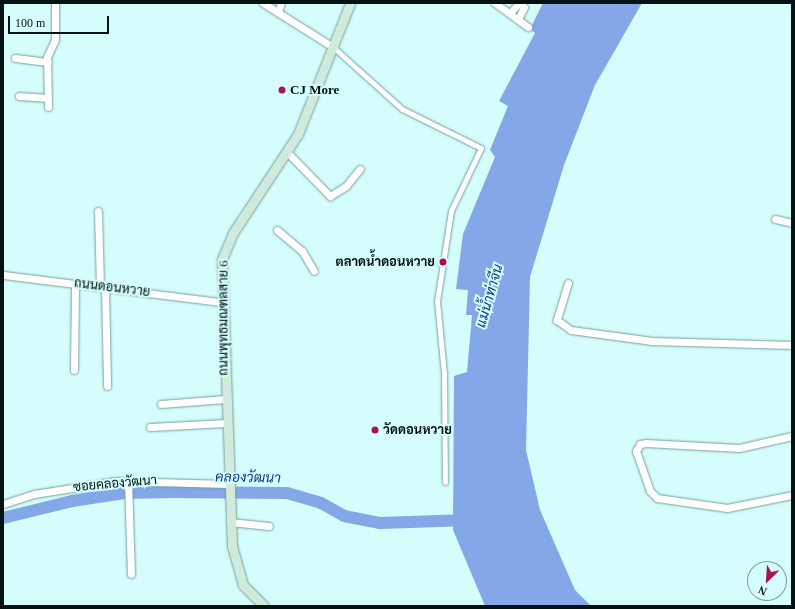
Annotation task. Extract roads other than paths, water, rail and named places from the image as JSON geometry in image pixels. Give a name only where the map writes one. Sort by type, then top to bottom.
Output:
[{"type":"main road","name":"ถนนพุทธมณฑลสาย 6","points":[[264,606],[243,585],[235,567],[230,522],[221,302],[226,245],[287,152],[307,116],[350,3]]},
{"type":"street","points":[[48,107],[48,62],[55,40],[55,3]]},
{"type":"street","points":[[264,3],[333,47],[402,109],[481,148],[451,211],[437,301],[444,374],[445,482]]},
{"type":"street","points":[[278,12],[281,3]]},
{"type":"street","points":[[495,3],[528,27]]},
{"type":"street","points":[[510,14],[520,3],[524,8],[518,19]]},
{"type":"street","points":[[15,58],[48,62]]},
{"type":"street","points":[[19,96],[48,98]]},
{"type":"street","points":[[287,152],[330,196],[346,186],[360,169]]},
{"type":"street","points":[[98,211],[107,386]]},
{"type":"street","points":[[775,219],[792,223]]},
{"type":"street","points":[[277,230],[302,251],[314,271]]},
{"type":"street","name":"ถนนดอนหวาย","points":[[3,274],[221,302]]},
{"type":"street","points":[[568,283],[557,320],[571,330],[652,342],[792,345]]},
{"type":"street","points":[[74,370],[75,284]]},
{"type":"street","points":[[161,404],[225,399]]},
{"type":"street","points":[[150,427],[226,423]]},
{"type":"street","points":[[792,436],[739,448],[646,443],[640,444],[636,451],[650,491],[657,498],[727,508],[792,495]]},
{"type":"street","points":[[128,480],[130,498],[131,574]]},
{"type":"street","name":"ซอยคลองวัฒนา","points":[[3,504],[84,484],[128,480],[229,490]]},
{"type":"street","points":[[230,522],[269,526]]},
{"type":"water","name":"แม่น้ำท่าจีน","points":[[543,3],[642,3],[595,85],[564,165],[530,277],[526,450],[540,510],[575,590],[591,606],[485,606],[453,530],[454,376],[467,372],[472,315],[466,315],[468,290],[456,289],[463,234],[495,157],[490,150],[508,106],[499,101],[535,33],[530,29]]},
{"type":"waterway","name":"คลองวัฒนา","points":[[3,518],[72,501],[124,493],[175,492],[287,493],[321,503],[344,516],[380,523],[469,520]]},
{"type":"place","name":"CJ More","points":[[282,90]]},
{"type":"place","name":"ตลาดน้ำดอนหวาย","points":[[443,262]]},
{"type":"place","name":"วัดดอนหวาย","points":[[375,430]]}]
